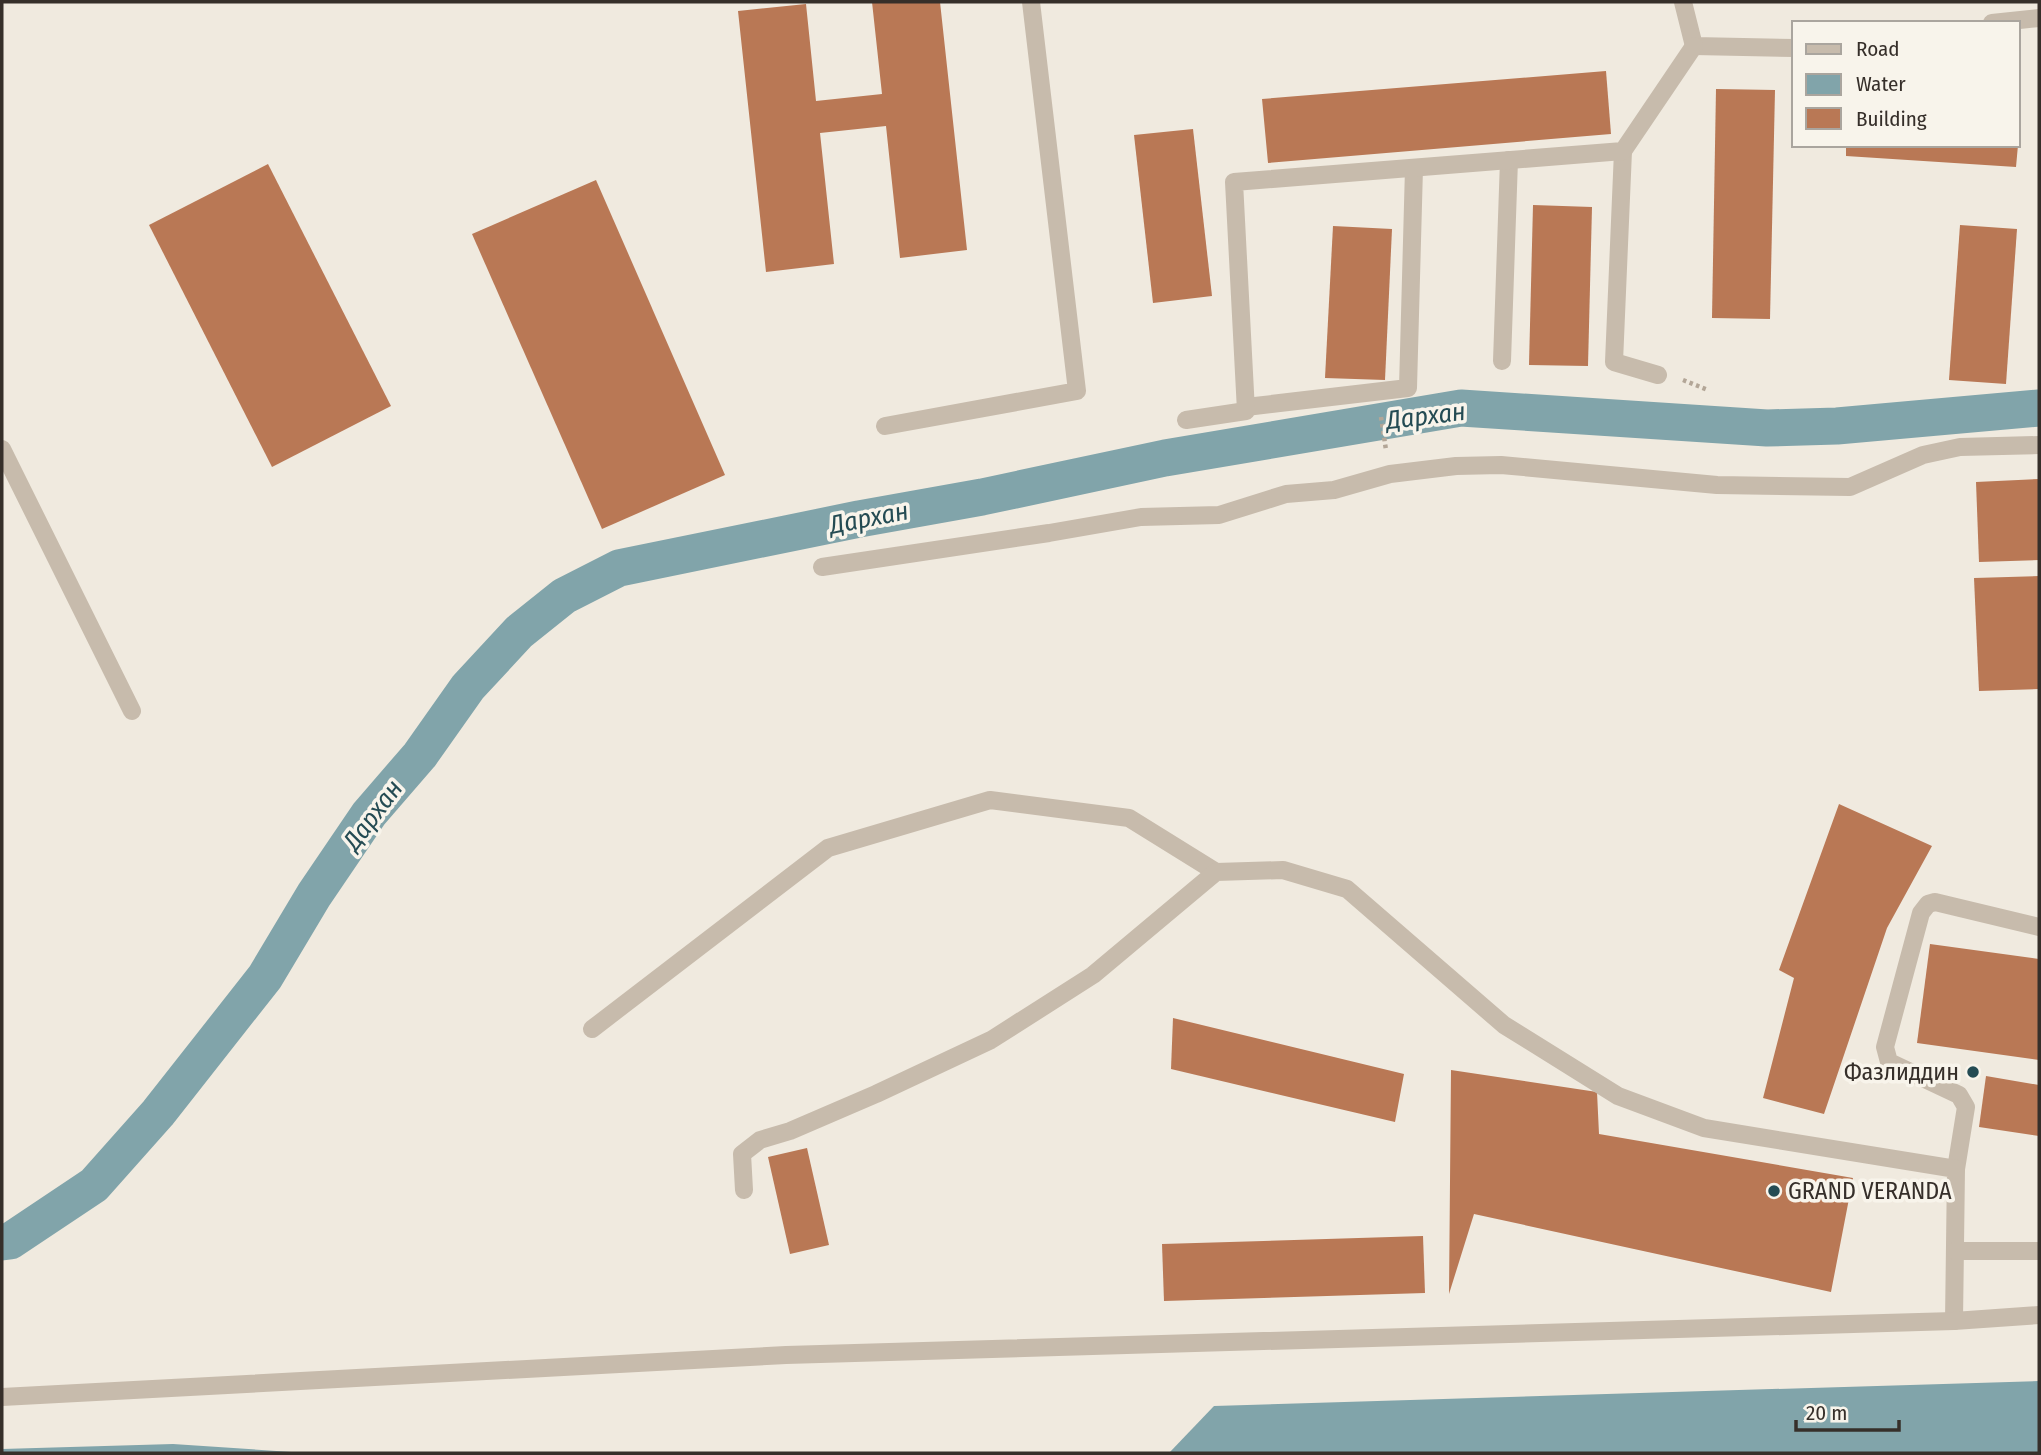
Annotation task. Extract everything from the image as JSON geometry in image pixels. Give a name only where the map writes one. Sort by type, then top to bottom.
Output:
[{"type":"street","points":[[884,426],[1077,391],[1031,2]]},
{"type":"street","points":[[1658,374],[1614,362],[1623,151],[1694,46],[1683,2]]},
{"type":"street","points":[[2011,21],[2039,18]]},
{"type":"street","points":[[1694,46],[1792,48]]},
{"type":"street","points":[[1186,420],[1246,411],[1234,182],[1623,151]]},
{"type":"street","points":[[1502,361],[1509,160]]},
{"type":"street","points":[[1246,407],[1408,388],[1414,168]]},
{"type":"street","points":[[822,567],[1141,517],[1219,515],[1286,494],[1334,490],[1390,474],[1456,466],[1501,465],[1717,485],[1850,487],[1923,455],[1960,447],[2039,445]]},
{"type":"street","points":[[2,449],[132,711]]},
{"type":"street","points":[[592,1029],[828,848],[990,800],[1129,818],[1216,873],[1283,870],[1347,889],[1504,1025],[1618,1096],[1704,1128],[1956,1169]]},
{"type":"street","points":[[744,1190],[742,1154],[760,1140],[790,1131],[876,1094],[991,1040],[1093,975],[1216,873]]},
{"type":"street","points":[[1954,1321],[1956,1169],[1966,1107],[1959,1095],[1889,1062],[1885,1047],[1921,913],[1928,904],[1935,902],[2039,928]]},
{"type":"street","points":[[1955,1251],[2039,1251]]},
{"type":"street","points":[[2,1397],[786,1355],[1954,1321],[2039,1315]]},
{"type":"path","points":[[1377,392],[1390,474]]},
{"type":"water","points":[[2039,1381],[2039,1453],[1169,1453],[1214,1406]]},
{"type":"water","points":[[173,1444],[306,1453],[2,1453],[2,1449]]},
{"type":"building","points":[[872,2],[940,2],[967,250],[900,258],[886,126],[820,133],[834,264],[766,272],[738,11],[806,4],[816,101],[882,94]]},
{"type":"building","points":[[1606,71],[1611,134],[1268,163],[1262,99]]},
{"type":"building","points":[[1716,89],[1775,90],[1770,319],[1712,318]]},
{"type":"building","points":[[1193,129],[1212,296],[1153,303],[1134,135]]},
{"type":"building","points":[[1846,147],[2018,147],[2016,167],[1846,156]]},
{"type":"building","points":[[268,164],[391,406],[272,467],[149,225]]},
{"type":"building","points":[[596,180],[725,475],[602,529],[472,234]]},
{"type":"building","points":[[1533,205],[1592,207],[1588,366],[1529,365]]},
{"type":"building","points":[[1960,225],[2017,229],[2006,384],[1949,380]]},
{"type":"building","points":[[1333,226],[1392,229],[1385,380],[1325,378]]},
{"type":"building","points":[[2039,479],[2039,560],[1979,562],[1976,482]]},
{"type":"building","points":[[2039,576],[2039,689],[1979,691],[1974,578]]},
{"type":"building","points":[[1839,804],[1932,846],[1887,928],[1824,1114],[1763,1098],[1794,978],[1779,970]]},
{"type":"building","points":[[1930,944],[2039,959],[2039,1060],[1917,1043]]},
{"type":"building","points":[[1173,1018],[1404,1074],[1395,1122],[1171,1069]]},
{"type":"building","points":[[1451,1070],[1597,1092],[1599,1134],[1853,1178],[1831,1292],[1474,1214],[1449,1294]]},
{"type":"building","points":[[1986,1076],[2039,1085],[2039,1136],[1979,1127]]},
{"type":"building","points":[[807,1148],[829,1245],[790,1254],[768,1157]]},
{"type":"building","points":[[1423,1236],[1425,1293],[1164,1301],[1162,1244]]},
{"type":"waterway","name":"Дархан","points":[[2,1242],[10,1241],[94,1185],[158,1113],[265,977],[314,895],[369,814],[420,755],[468,687],[519,632],[564,596],[619,568],[1165,458],[1461,408],[1767,428],[1837,426],[2039,408]]},
{"type":"place","name":"Фазлиддин","points":[[1973,1072]]},
{"type":"place","name":"GRAND VERANDA","points":[[1774,1191]]}]
